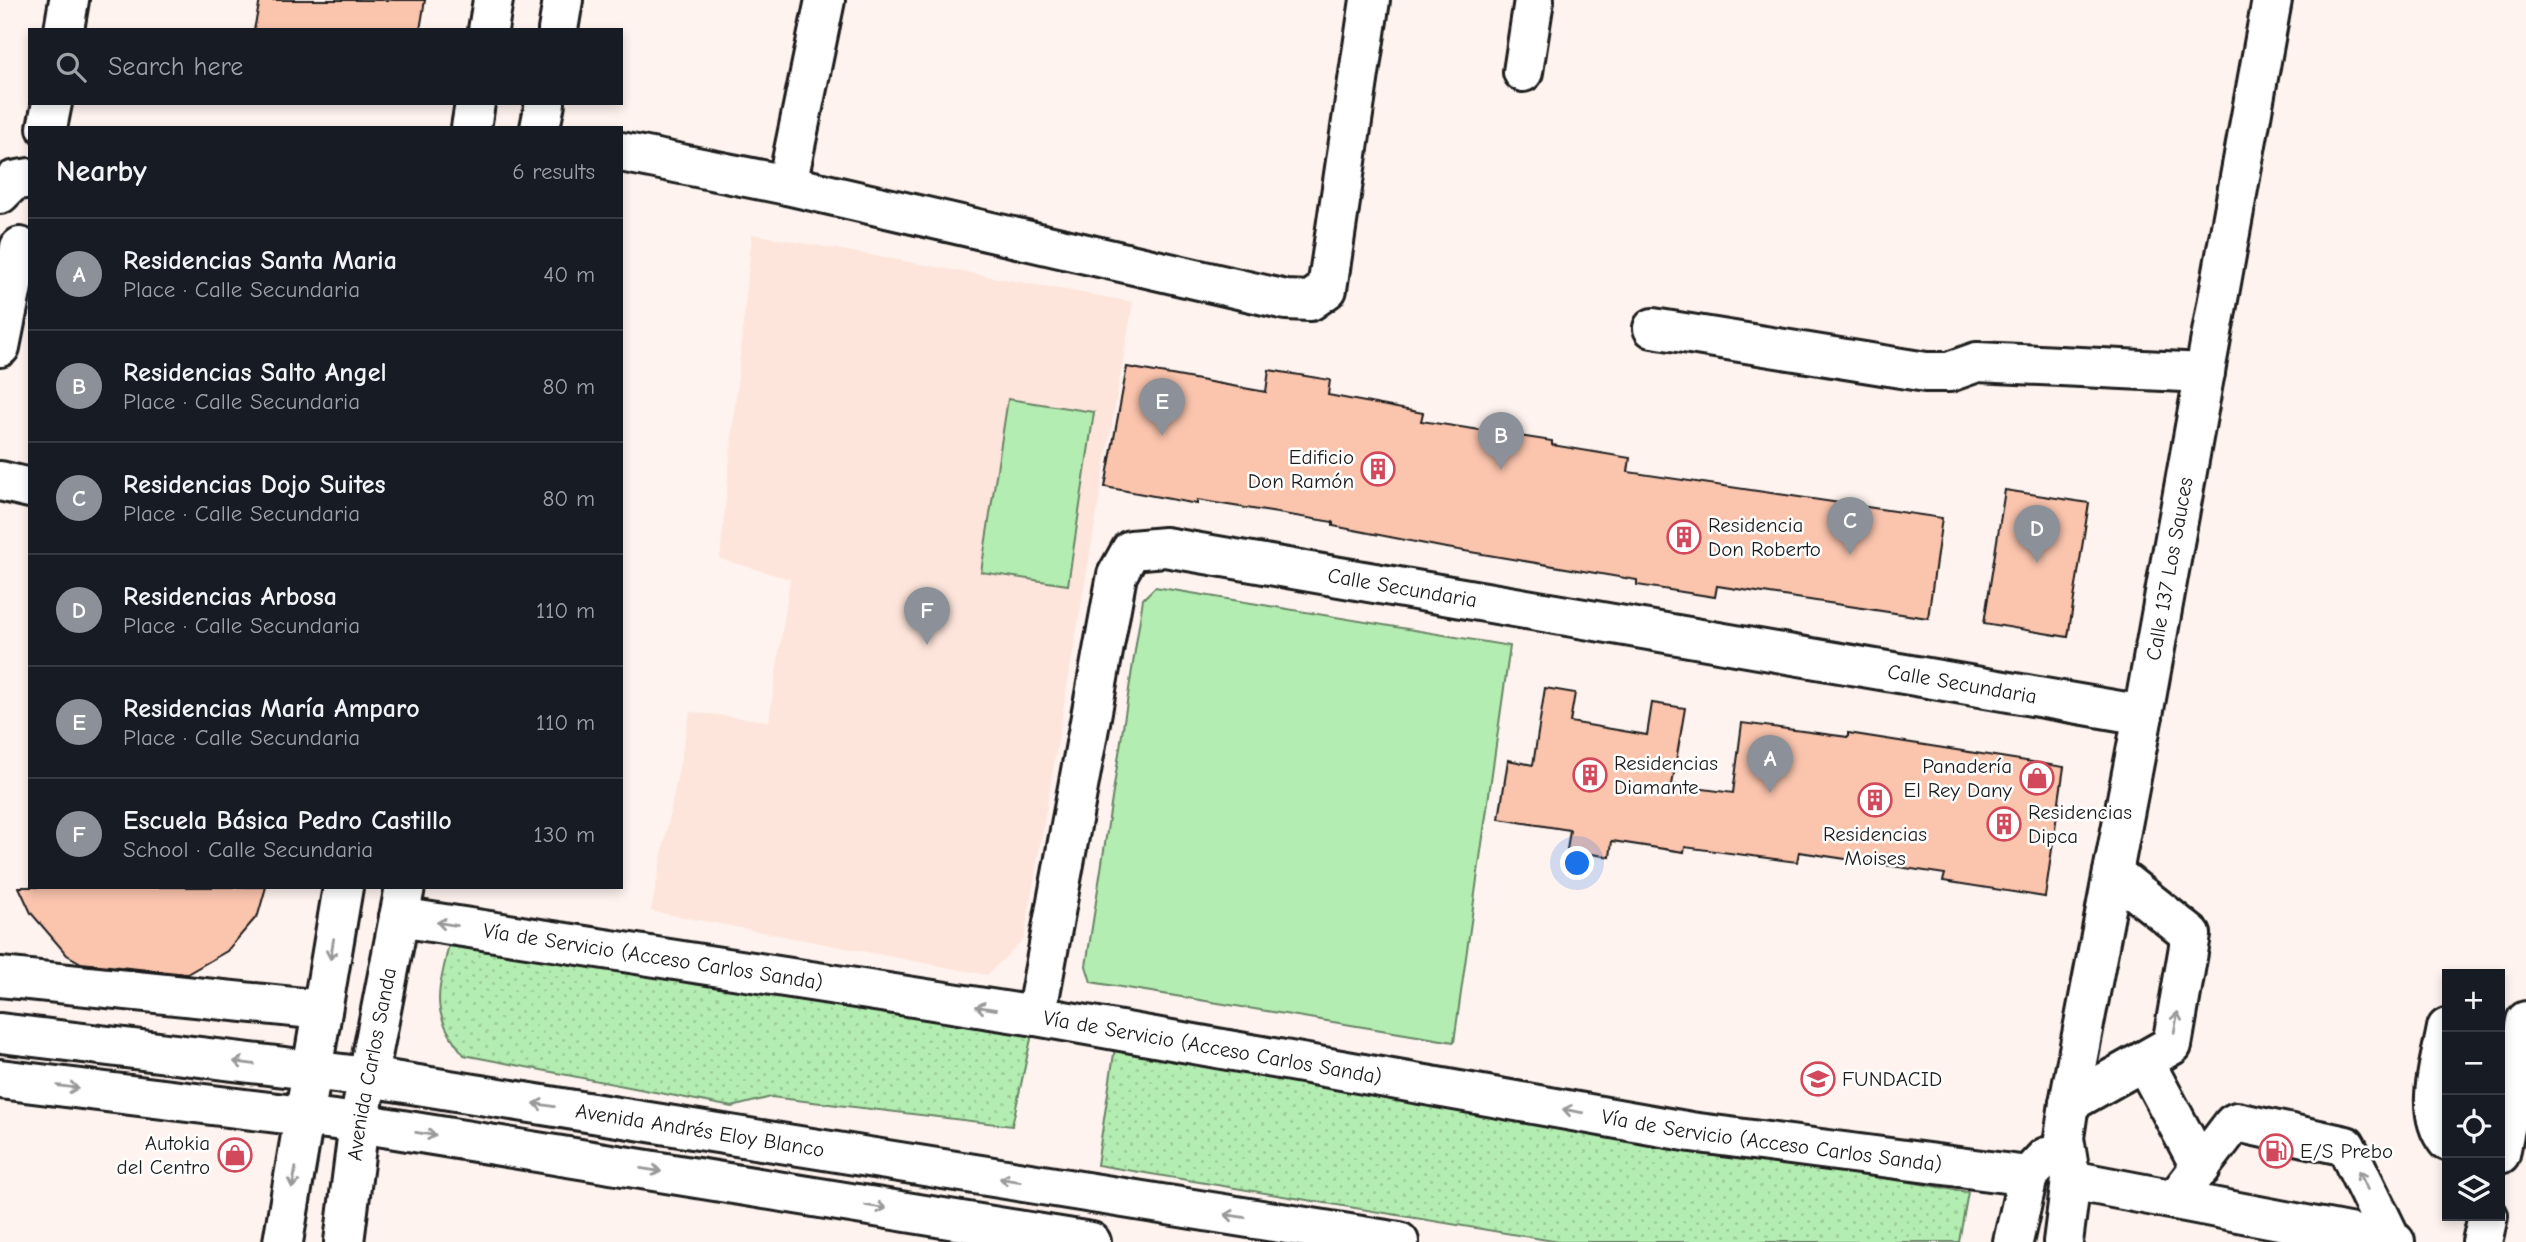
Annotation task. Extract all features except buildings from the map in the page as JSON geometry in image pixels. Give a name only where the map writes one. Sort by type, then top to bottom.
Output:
[{"type":"street","points":[[64,28],[69,0]]},
{"type":"street","points":[[488,28],[493,0]]},
{"type":"street","points":[[558,28],[563,0]]},
{"type":"street","points":[[787,185],[825,0]]},
{"type":"street","points":[[623,152],[787,185],[1286,300],[1310,302],[1327,289],[1370,0]]},
{"type":"street","points":[[1523,72],[1534,0]]},
{"type":"street","name":"Calle 137 Los Sauces","points":[[2066,1121],[2143,715],[2272,0]]},
{"type":"street","points":[[47,126],[51,105]]},
{"type":"street","points":[[471,126],[475,105]]},
{"type":"street","points":[[540,126],[545,105]]},
{"type":"street","points":[[0,194],[13,181],[28,178]]},
{"type":"street","points":[[0,347],[17,243]]},
{"type":"street","points":[[1653,328],[1926,372],[1949,372],[1977,362],[2205,373]]},
{"type":"street","points":[[0,481],[28,488]]},
{"type":"street","name":"Calle Secundaria","points":[[1036,1016],[1117,575],[1131,550],[1165,547],[2143,715]]},
{"type":"street","points":[[2013,1242],[2028,1176],[2066,1121],[2144,1061],[2172,1045],[2191,935],[2113,873]]},
{"type":"street","points":[[283,1242],[343,889]]},
{"type":"street","name":"Vía de Servicio (Acceso Carlos Sanda)","points":[[402,902],[1691,1132],[2028,1176]]},
{"type":"street","name":"Avenida Carlos Sanda","points":[[344,1242],[359,1123],[402,902]]},
{"type":"street","points":[[0,977],[322,1010]]},
{"type":"street","points":[[2442,1133],[2434,1096],[2446,1032]]},
{"type":"street","name":"Avenida Andrés Eloy Blanco","points":[[0,1033],[368,1077],[1399,1242]]},
{"type":"street","points":[[2505,1130],[2524,1040]]},
{"type":"street","points":[[2144,1061],[2201,1168]]},
{"type":"street","points":[[0,1079],[359,1123],[1083,1241]]},
{"type":"street","points":[[2063,1242],[2071,1180],[2066,1121]]},
{"type":"street","points":[[2175,1200],[2233,1124],[2238,1122],[2344,1144],[2394,1242]]},
{"type":"street","points":[[2071,1180],[2394,1242]]},
{"type":"street","points":[[2482,1242],[2487,1221]]},
{"type":"shaded area","points":[[752,234],[1133,302],[1024,939],[987,975],[651,911],[690,712],[769,721],[790,579],[720,559]]},
{"type":"green space","points":[[1008,399],[1094,412],[1068,585],[981,572]]},
{"type":"green space","points":[[1155,587],[1510,646],[1454,1042],[1091,982],[1086,966],[1143,599]]},
{"type":"green space","points":[[450,938],[1032,1034],[1012,1126],[771,1097],[732,1107],[464,1055],[444,1024],[440,1011],[440,987]]},
{"type":"green space","points":[[1115,1047],[1968,1192],[1959,1242],[1559,1242],[1097,1165]]},
{"type":"place","name":"Residencias María Amparo","points":[[1162,436]]},
{"type":"place","name":"Edificio Don Ramón","points":[[1378,469]]},
{"type":"place","name":"Residencias Salto Angel","points":[[1501,470]]},
{"type":"place","name":"Residencia Don Roberto","points":[[1684,537]]},
{"type":"place","name":"Residencias Dojo Suites","points":[[1850,555]]},
{"type":"place","name":"Residencias Arbosa","points":[[2037,563]]},
{"type":"place","name":"Escuela Básica Pedro Castillo","points":[[927,645]]},
{"type":"place","name":"Residencias Diamante","points":[[1590,775]]},
{"type":"place","name":"Panadería El Rey Dany","points":[[2037,778]]},
{"type":"place","name":"Residencias Santa Maria","points":[[1770,793]]},
{"type":"place","name":"Residencias Moises","points":[[1875,800]]},
{"type":"place","name":"Residencias Dipca","points":[[2004,824]]},
{"type":"place","name":"FUNDACID","points":[[1818,1079]]},
{"type":"place","name":"E/S Prebo","points":[[2276,1151]]},
{"type":"place","name":"Autokia del Centro","points":[[235,1155]]}]
